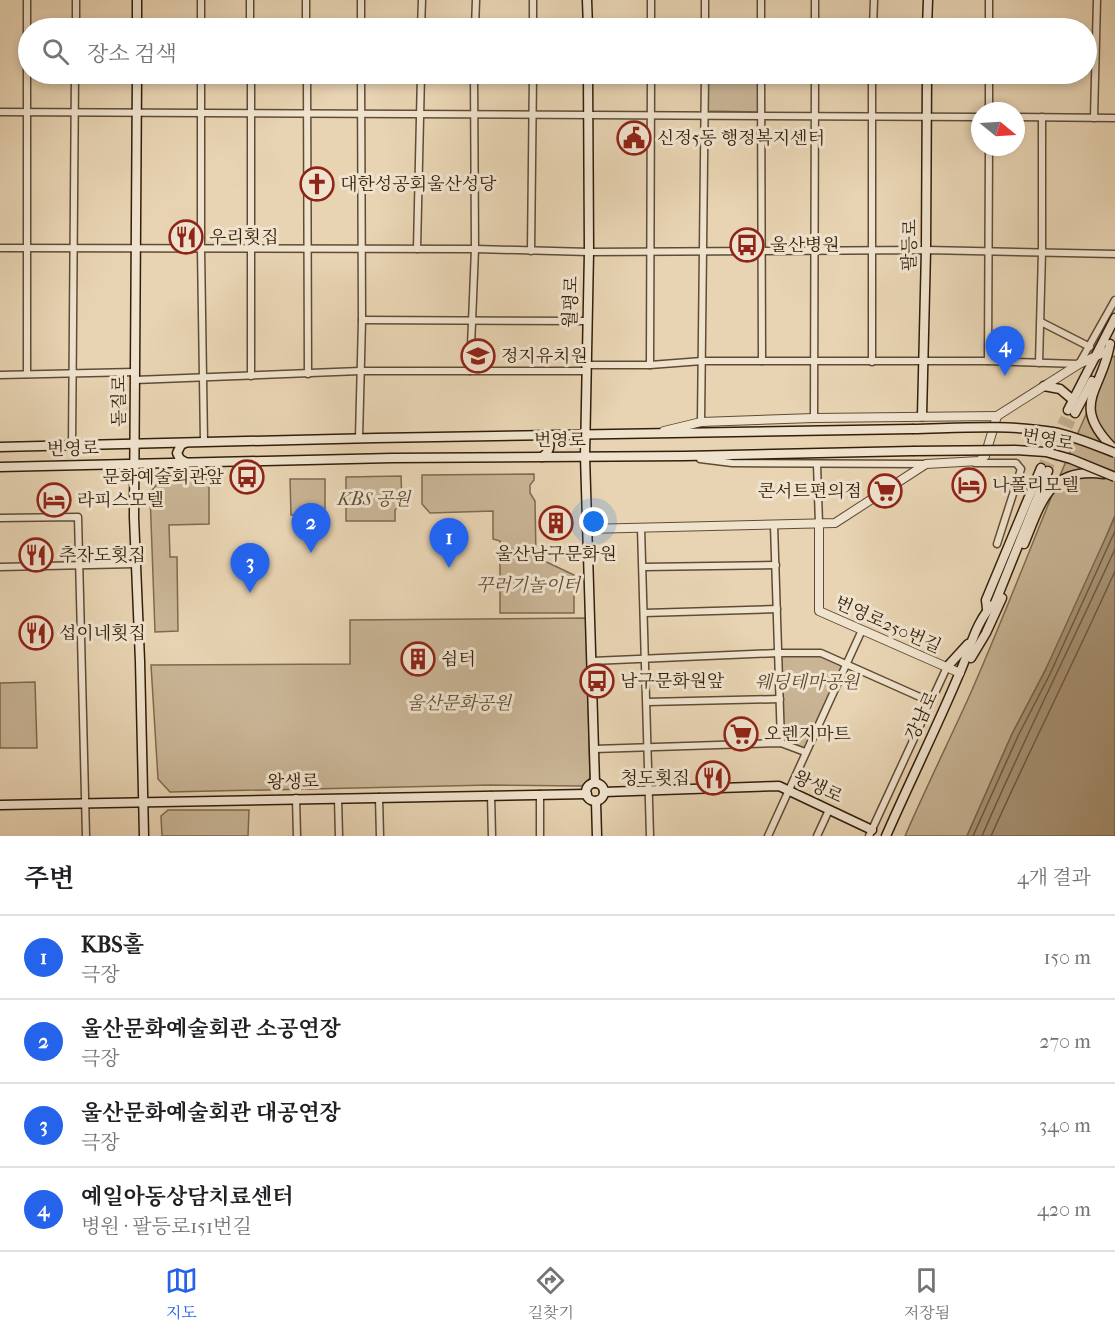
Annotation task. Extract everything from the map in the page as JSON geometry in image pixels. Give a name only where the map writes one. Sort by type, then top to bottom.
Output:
[{"type":"main road","points":[[137,0],[137,18]]},
{"type":"main road","points":[[587,0],[588,18]]},
{"type":"main road","points":[[927,18],[928,0]]},
{"type":"main road","name":"돋질로","points":[[137,84],[135,564],[144,836]]},
{"type":"main road","name":"월평로","points":[[588,84],[589,252],[585,456],[595,783]]},
{"type":"main road","name":"팔등로","points":[[922,416],[927,84]]},
{"type":"main road","points":[[1115,318],[1073,400],[1072,412],[1115,335]]},
{"type":"main road","points":[[1108,348],[1107,361],[1090,400],[1093,419],[1102,436],[1115,452]]},
{"type":"main road","points":[[1044,386],[1060,389],[1073,400]]},
{"type":"main road","name":"번영로","points":[[0,447],[359,438],[989,428],[1038,430],[1066,435],[1115,452]]},
{"type":"main road","points":[[542,435],[546,437],[550,446],[543,457]]},
{"type":"main road","points":[[185,462],[177,453],[181,445],[186,442]]},
{"type":"main road","name":"번영로","points":[[0,467],[185,462],[1016,450],[1046,452],[1071,459],[1113,476]]},
{"type":"main road","name":"강남로","points":[[886,836],[960,673],[987,609],[986,600],[1044,469]]},
{"type":"main road","points":[[960,673],[982,640],[998,608],[1045,495],[1053,486],[1071,476],[1093,473],[1113,476]]},
{"type":"main road","points":[[947,667],[959,656],[978,629]]},
{"type":"main road","points":[[595,783],[600,784],[604,792],[603,797],[596,801],[590,799],[587,794],[588,788],[595,783]]},
{"type":"main road","name":"왕생로","points":[[604,792],[779,786],[870,833]]},
{"type":"main road","name":"왕생로","points":[[0,805],[587,794]]},
{"type":"main road","points":[[596,801],[597,836]]},
{"type":"street","points":[[27,0],[27,18]]},
{"type":"street","points":[[76,0],[76,18]]},
{"type":"street","points":[[201,0],[201,18]]},
{"type":"street","points":[[250,0],[250,18]]},
{"type":"street","points":[[306,0],[306,18]]},
{"type":"street","points":[[361,0],[361,18]]},
{"type":"street","points":[[421,18],[422,0]]},
{"type":"street","points":[[475,18],[476,0]]},
{"type":"street","points":[[533,0],[533,18]]},
{"type":"street","points":[[651,0],[651,18]]},
{"type":"street","points":[[705,0],[705,18]]},
{"type":"street","points":[[761,0],[761,18]]},
{"type":"street","points":[[815,0],[815,18]]},
{"type":"street","points":[[873,18],[874,0]]},
{"type":"street","points":[[989,0],[989,18]]},
{"type":"street","points":[[1097,0],[1097,18]]},
{"type":"street","points":[[27,84],[27,374]]},
{"type":"street","points":[[72,446],[75,84]]},
{"type":"street","points":[[201,84],[204,442]]},
{"type":"street","points":[[251,84],[251,376]]},
{"type":"street","points":[[307,84],[308,374]]},
{"type":"street","points":[[359,438],[362,320],[362,84]]},
{"type":"street","points":[[417,249],[421,84]]},
{"type":"street","points":[[470,371],[475,249],[474,84]]},
{"type":"street","points":[[531,251],[533,84]]},
{"type":"street","points":[[650,365],[651,84]]},
{"type":"street","points":[[702,422],[705,84]]},
{"type":"street","points":[[761,84],[762,361]]},
{"type":"street","points":[[814,418],[815,84]]},
{"type":"street","points":[[872,84],[872,362]]},
{"type":"street","points":[[989,84],[989,102]]},
{"type":"street","points":[[1094,118],[1095,84]]},
{"type":"street","points":[[0,112],[971,117]]},
{"type":"street","points":[[1025,117],[1115,118]]},
{"type":"street","points":[[1039,363],[1042,117]]},
{"type":"street","points":[[988,361],[989,156]]},
{"type":"street","points":[[0,248],[475,249],[589,252],[926,250],[1115,254]]},
{"type":"street","points":[[1080,364],[1115,300]]},
{"type":"street","points":[[362,320],[586,321]]},
{"type":"street","points":[[1041,322],[1090,347]]},
{"type":"street","points":[[654,433],[702,422],[998,416],[1108,348]]},
{"type":"street","points":[[0,375],[203,377],[360,371],[585,368],[702,361],[988,361],[1080,364]]},
{"type":"street","points":[[971,463],[985,456],[998,416]]},
{"type":"street","points":[[685,456],[732,464],[1016,463],[1021,469],[1021,474],[997,544]]},
{"type":"street","name":"번영로250번길","points":[[817,464],[819,611],[960,673]]},
{"type":"street","points":[[586,529],[835,523],[926,464]]},
{"type":"street","points":[[0,518],[78,517],[86,836]]},
{"type":"street","points":[[774,525],[781,743]]},
{"type":"street","points":[[641,528],[650,836]]},
{"type":"street","points":[[0,567],[135,564]]},
{"type":"street","points":[[643,567],[776,565]]},
{"type":"street","points":[[644,613],[777,609]]},
{"type":"street","points":[[768,836],[787,790],[862,630]]},
{"type":"street","points":[[592,661],[820,653],[931,702]]},
{"type":"street","points":[[870,833],[947,667]]},
{"type":"street","points":[[647,702],[780,699]]},
{"type":"street","points":[[594,749],[781,743],[805,752]]},
{"type":"street","points":[[540,794],[540,836]]},
{"type":"street","points":[[491,795],[492,836]]},
{"type":"street","points":[[379,797],[380,836]]},
{"type":"street","points":[[296,798],[297,836]]},
{"type":"street","points":[[338,798],[339,836]]},
{"type":"street","points":[[817,836],[829,810]]},
{"type":"green space","points":[[708,84],[758,84],[758,112],[707,111]]},
{"type":"green space","points":[[1115,356],[1115,515],[1075,613],[1012,734],[967,836],[905,836],[968,699],[1093,399],[1112,357]]},
{"type":"green space","name":"꾸러기놀이터","points":[[534,474],[530,493],[535,501],[536,557],[574,575],[574,613],[500,613],[500,541],[493,539],[493,511],[430,513],[422,504],[422,475]]},
{"type":"green space","name":"KBS 공원","points":[[401,476],[402,503],[395,510],[395,521],[346,521],[346,477]]},
{"type":"green space","points":[[209,479],[209,524],[169,525],[170,557],[177,557],[178,631],[155,632],[150,493],[160,480]]},
{"type":"green space","points":[[290,479],[325,479],[325,515],[291,515]]},
{"type":"green space","name":"울산문화공원","points":[[586,618],[590,778],[582,786],[491,785],[170,792],[158,779],[151,665],[350,664],[350,620]]},
{"type":"green space","name":"웨딩테마공원","points":[[778,653],[821,653],[846,664],[805,752],[781,743]]},
{"type":"green space","points":[[35,682],[37,748],[0,748],[0,683]]},
{"type":"green space","points":[[168,810],[249,810],[248,836],[162,836],[161,816]]},
{"type":"water","points":[[1115,517],[1115,836],[967,836],[1012,734],[1045,671]]},
{"type":"tunnel","points":[[1041,468],[1068,410]]},
{"type":"tunnel","points":[[1048,471],[1075,413]]},
{"type":"place","name":"신정5동 행정복지센터","points":[[634,138]]},
{"type":"place","name":"대한성공회울산성당","points":[[317,184]]},
{"type":"place","name":"우리횟집","points":[[186,237]]},
{"type":"place","name":"울산병원","points":[[747,245]]},
{"type":"place","name":"정지유치원","points":[[478,356]]},
{"type":"place","name":"예일아동상담치료센터","points":[[1005,376]]},
{"type":"place","name":"문화예술회관앞","points":[[247,477]]},
{"type":"place","name":"나폴리모텔","points":[[969,485]]},
{"type":"place","name":"콘서트편의점","points":[[885,491]]},
{"type":"place","name":"라피스모텔","points":[[54,500]]},
{"type":"place","name":"울산남구문화원","points":[[556,523]]},
{"type":"place","name":"울산문화예술회관 소공연장","points":[[311,553]]},
{"type":"place","name":"추자도횟집","points":[[36,555]]},
{"type":"place","name":"KBS홀","points":[[449,568]]},
{"type":"place","name":"울산문화예술회관 대공연장","points":[[250,593]]},
{"type":"place","name":"섭이네횟집","points":[[36,633]]},
{"type":"place","name":"쉼터","points":[[418,659]]},
{"type":"place","name":"남구문화원앞","points":[[597,681]]},
{"type":"place","name":"오렌지마트","points":[[741,734]]},
{"type":"place","name":"청도횟집","points":[[713,778]]}]
